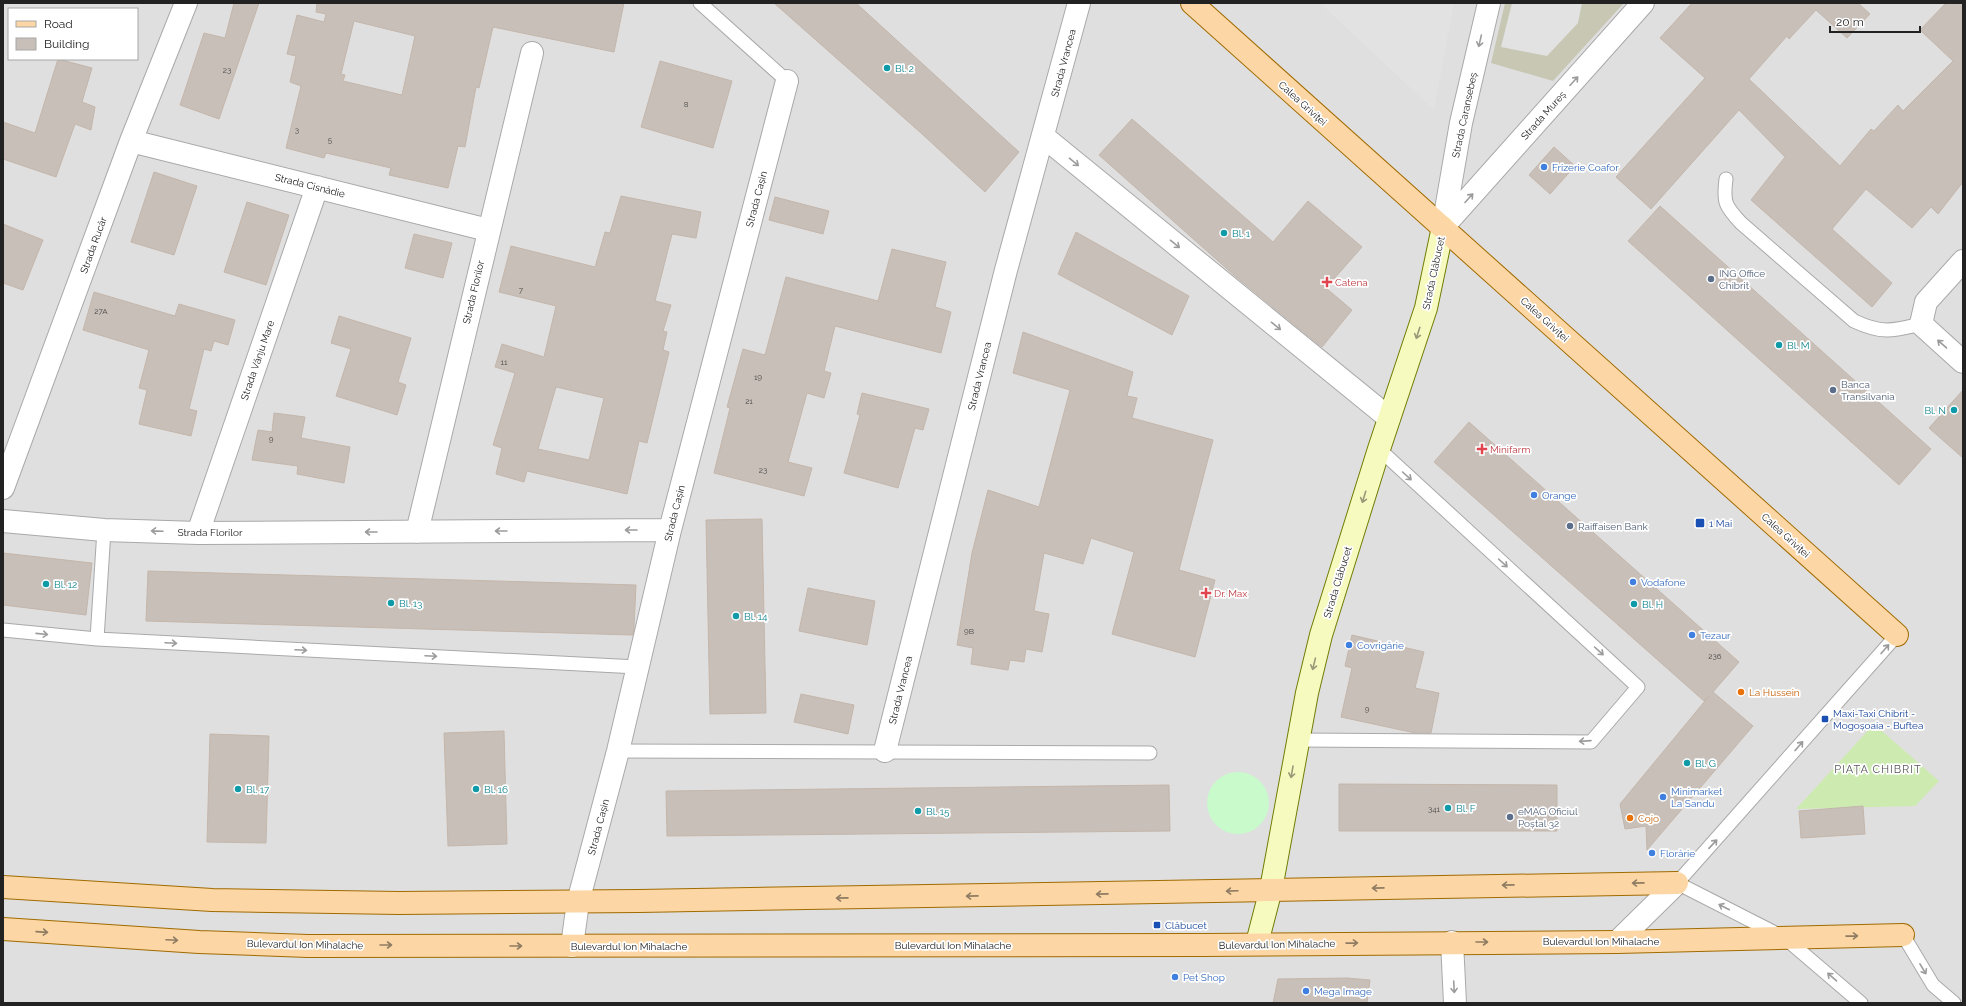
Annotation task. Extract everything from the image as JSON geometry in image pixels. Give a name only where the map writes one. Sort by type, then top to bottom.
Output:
[{"type":"main road","name":"Calea Griviței","points":[[1192,3],[1897,635]]},
{"type":"main road","points":[[3,887],[134,896],[272,902],[578,902],[1677,883]]},
{"type":"main road","name":"Bulevardul Ion Mihalache","points":[[3,929],[262,944],[572,946],[1617,942],[1903,935]]},
{"type":"street","name":"Strada Rucăr","points":[[3,488],[132,141],[186,3]]},
{"type":"street","name":"Strada Vrancea","points":[[885,751],[1006,270],[1080,3]]},
{"type":"street","name":"Strada Caransebeș","points":[[1442,227],[1461,123],[1489,3]]},
{"type":"street","name":"Strada Mureș","points":[[1442,227],[1643,3]]},
{"type":"street","name":"Strada Florilor","points":[[417,532],[488,230],[532,53]]},
{"type":"street","name":"Strada Cașin","points":[[572,946],[578,902],[618,751],[670,530],[787,81]]},
{"type":"street","points":[[1044,137],[1389,418]]},
{"type":"street","name":"Strada Cisnădie","points":[[132,141],[317,186],[488,230]]},
{"type":"street","name":"Strada Vânju Mare","points":[[198,533],[317,186]]},
{"type":"street","name":"Strada Clăbucet","points":[[1257,943],[1270,889],[1298,740],[1321,635],[1379,449],[1426,308],[1442,227]]},
{"type":"street","points":[[1963,261],[1926,302],[1921,324],[1963,362]]},
{"type":"street","name":"Strada Florilor","points":[[3,521],[104,530],[198,533],[670,530]]},
{"type":"street","points":[[1617,942],[1677,883]]},
{"type":"street","points":[[1452,942],[1455,1003]]},
{"type":"lane","points":[[700,3],[787,81]]},
{"type":"lane","points":[[1726,179],[1724,196],[1730,211],[1741,223],[1854,321],[1873,329],[1892,331],[1921,324]]},
{"type":"lane","points":[[1298,740],[1591,742],[1638,686],[1379,449]]},
{"type":"lane","points":[[97,639],[104,530]]},
{"type":"lane","points":[[3,630],[97,639],[637,667]]},
{"type":"lane","points":[[1862,1003],[1785,938],[1677,883],[1897,635]]},
{"type":"lane","points":[[618,751],[1150,753]]},
{"type":"lane","points":[[1903,935],[1933,985],[1954,1003]]},
{"type":"shaded area","points":[[3,3],[1963,3],[1963,1003],[3,1003]]},
{"type":"shaded area","points":[[1320,3],[1454,3],[1434,110]]},
{"type":"shaded area","points":[[1505,3],[1624,3],[1553,81],[1491,63]]},
{"type":"shaded area","points":[[1512,3],[1582,3],[1578,23],[1547,56],[1501,47]]},
{"type":"green space","points":[[1874,724],[1939,781],[1915,806],[1796,809]]},
{"type":"green space","points":[[1238,772],[1250,775],[1260,781],[1266,791],[1269,803],[1266,815],[1260,825],[1250,831],[1238,834],[1226,831],[1216,825],[1210,815],[1207,803],[1210,791],[1216,781],[1226,775]]},
{"type":"building","points":[[234,3],[259,3],[219,119],[180,105],[204,33],[225,38]]},
{"type":"building","points":[[317,3],[624,3],[614,52],[493,27],[479,88],[476,87],[465,147],[458,146],[448,188],[389,175],[391,168],[326,153],[324,158],[286,148],[301,86],[290,82],[296,56],[287,54],[297,15],[324,22],[326,14],[316,12]],"holes":[[[354,21],[415,36],[402,95],[343,81],[345,75],[341,74]]]},
{"type":"building","name":"Bl. 2","points":[[774,3],[856,3],[1019,152],[985,192],[921,133]]},
{"type":"building","points":[[1692,3],[1858,3],[1870,14],[1847,38],[1816,10],[1789,39],[1787,36],[1749,79],[1840,166],[1871,129],[1874,131],[1898,105],[1903,111],[1953,61],[1920,30],[1946,3],[1963,3],[1963,182],[1938,214],[1931,207],[1912,228],[1866,189],[1832,229],[1892,283],[1872,307],[1751,200],[1785,157],[1739,110],[1651,209],[1616,177],[1705,78],[1660,38]]},
{"type":"building","points":[[58,60],[92,68],[82,102],[95,107],[91,130],[75,124],[56,177],[3,159],[3,122],[35,133]]},
{"type":"building","points":[[660,61],[732,81],[713,148],[641,127]]},
{"type":"building","name":"Bl. 1","points":[[1132,119],[1273,242],[1308,201],[1362,247],[1326,288],[1352,310],[1322,347],[1235,276],[1099,155]]},
{"type":"building","points":[[1554,147],[1575,166],[1550,194],[1529,175]]},
{"type":"building","points":[[154,172],[197,186],[174,255],[131,242]]},
{"type":"building","points":[[621,196],[701,212],[696,238],[672,234],[655,301],[671,305],[663,331],[667,332],[663,350],[669,352],[647,443],[639,441],[627,494],[527,471],[524,482],[496,474],[502,448],[493,445],[515,373],[495,367],[502,344],[544,357],[556,306],[499,292],[511,246],[595,267],[605,232],[610,233]],"holes":[[[556,387],[604,398],[589,460],[538,449]]]},
{"type":"building","points":[[775,197],[829,211],[823,234],[769,220]]},
{"type":"building","points":[[247,202],[289,215],[266,285],[224,272]]},
{"type":"building","name":"Bl. M","points":[[1660,206],[1931,449],[1899,485],[1628,241]]},
{"type":"building","points":[[3,224],[43,240],[23,290],[3,283]]},
{"type":"building","points":[[1076,232],[1189,296],[1172,335],[1058,274]]},
{"type":"building","points":[[414,234],[452,243],[443,278],[405,268]]},
{"type":"building","points":[[892,249],[946,262],[935,307],[951,312],[941,353],[835,326],[824,371],[831,373],[824,398],[807,393],[788,462],[812,468],[804,496],[714,473],[730,408],[727,407],[743,349],[765,355],[786,277],[878,301]]},
{"type":"building","points":[[94,292],[175,316],[179,304],[235,320],[228,345],[214,341],[211,351],[204,349],[189,409],[197,411],[191,436],[139,424],[147,390],[139,388],[149,350],[83,330]]},
{"type":"building","points":[[339,316],[411,338],[398,382],[406,385],[397,415],[336,396],[351,349],[331,343]]},
{"type":"building","points":[[1023,332],[1133,372],[1127,396],[1137,398],[1132,418],[1213,440],[1179,570],[1215,580],[1195,657],[1112,634],[1134,552],[1091,538],[1083,564],[1044,553],[1034,611],[1049,614],[1042,652],[1026,649],[1024,662],[1010,660],[1008,670],[971,664],[973,648],[957,645],[972,553],[988,490],[1039,507],[1070,390],[1013,373]]},
{"type":"building","name":"Bl. N","points":[[1963,390],[1963,458],[1929,428]]},
{"type":"building","points":[[862,393],[929,409],[923,430],[915,428],[898,488],[844,473],[860,415],[857,414]]},
{"type":"building","points":[[274,413],[305,417],[301,438],[350,447],[344,483],[297,474],[298,466],[252,460],[258,430],[272,432]]},
{"type":"building","name":"Bl. H","points":[[1469,422],[1739,662],[1713,692],[1753,726],[1647,850],[1646,826],[1625,829],[1620,804],[1709,696],[1704,701],[1434,462]]},
{"type":"building","name":"Bl. 14","points":[[762,519],[766,713],[710,714],[706,520]]},
{"type":"building","name":"Bl. 12","points":[[3,553],[92,563],[86,615],[3,605]]},
{"type":"building","name":"Bl. 13","points":[[148,571],[636,585],[634,627],[633,635],[146,621]]},
{"type":"building","points":[[808,588],[875,601],[867,645],[799,631]]},
{"type":"building","points":[[1352,635],[1424,652],[1415,688],[1439,693],[1431,733],[1415,733],[1341,717],[1352,668],[1345,666]]},
{"type":"building","points":[[801,694],[854,705],[848,734],[794,722]]},
{"type":"building","name":"Bl. 16","points":[[504,731],[507,844],[448,846],[444,733]]},
{"type":"building","name":"Bl. 17","points":[[210,734],[269,736],[266,843],[207,842]]},
{"type":"building","name":"Bl. F","points":[[1339,784],[1557,785],[1557,831],[1339,831]]},
{"type":"building","name":"Bl. 15","points":[[1169,785],[1170,831],[667,836],[666,791]]},
{"type":"building","points":[[1863,806],[1865,834],[1801,838],[1799,811]]},
{"type":"building","name":"Mega Image","points":[[1347,978],[1370,980],[1367,1003],[1273,1003],[1278,979]]},
{"type":"place","name":"Bl. 2","points":[[887,68]]},
{"type":"place","name":"Frizerie Coafor","points":[[1544,167]]},
{"type":"place","name":"Bl. 1","points":[[1224,233]]},
{"type":"place","name":"ING Office Chibrit","points":[[1711,279]]},
{"type":"place","name":"Catena","points":[[1327,282]]},
{"type":"place","name":"Bl. M","points":[[1779,345]]},
{"type":"place","name":"Banca Transilvania","points":[[1833,390]]},
{"type":"place","name":"Bl. N","points":[[1954,410]]},
{"type":"place","name":"Minifarm","points":[[1482,449]]},
{"type":"place","name":"Orange","points":[[1534,495]]},
{"type":"place","name":"1 Mai","points":[[1700,523]]},
{"type":"place","name":"Raiffaisen Bank","points":[[1570,526]]},
{"type":"place","name":"Vodafone","points":[[1633,582]]},
{"type":"place","name":"Bl. 12","points":[[46,584]]},
{"type":"place","name":"Dr. Max","points":[[1206,593]]},
{"type":"place","name":"Bl. 13","points":[[391,603]]},
{"type":"place","name":"Bl. H","points":[[1634,604]]},
{"type":"place","name":"Bl. 14","points":[[736,616]]},
{"type":"place","name":"Tezaur","points":[[1692,635]]},
{"type":"place","name":"Covrigărie","points":[[1349,645]]},
{"type":"place","name":"La Hussein","points":[[1741,692]]},
{"type":"place","name":"Maxi-Taxi Chibrit - Mogoșoaia - Buftea","points":[[1825,719]]},
{"type":"place","name":"Bl. G","points":[[1687,763]]},
{"type":"place","name":"Bl. 17","points":[[238,789]]},
{"type":"place","name":"Bl. 16","points":[[476,789]]},
{"type":"place","name":"Minimarket La Sandu","points":[[1663,797]]},
{"type":"place","name":"Bl. F","points":[[1448,808]]},
{"type":"place","name":"Bl. 15","points":[[918,811]]},
{"type":"place","name":"eMAG Oficiul Poștal 32","points":[[1510,817]]},
{"type":"place","name":"Cojo","points":[[1630,818]]},
{"type":"place","name":"Florărie","points":[[1652,853]]},
{"type":"place","name":"Clăbucet","points":[[1157,925]]},
{"type":"place","name":"Pet Shop","points":[[1175,977]]},
{"type":"place","name":"Mega Image","points":[[1306,991]]},
{"type":"district","name":"PIAȚA CHIBRIT","points":[[1878,769]]}]
